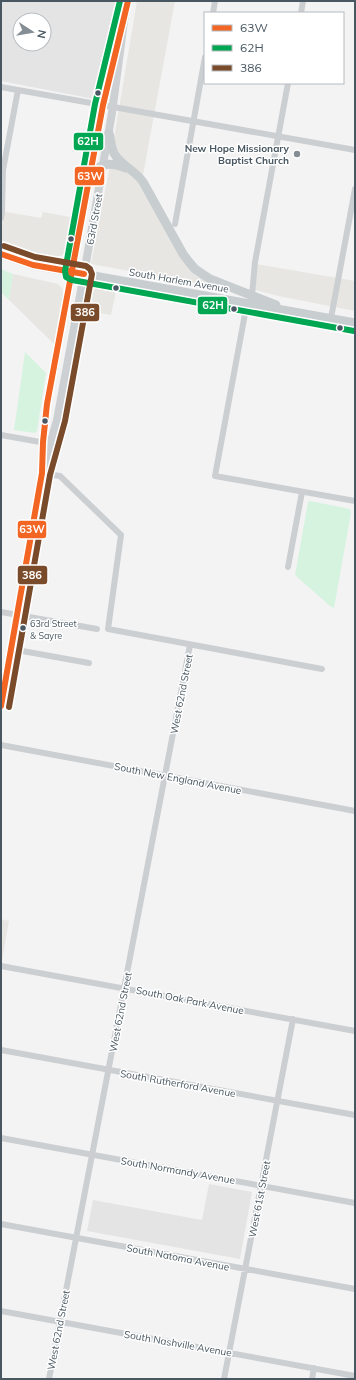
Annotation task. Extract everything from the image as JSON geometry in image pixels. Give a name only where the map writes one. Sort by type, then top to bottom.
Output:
[{"type":"main road","name":"63rd Street","points":[[42,473],[43,442],[48,404],[103,105],[128,1]]},
{"type":"main road","name":"63rd Street","points":[[42,473],[58,420],[104,165],[124,21]]},
{"type":"main road","points":[[109,133],[115,155],[119,160],[139,175],[170,232],[189,262],[203,275],[210,279],[294,312]]},
{"type":"main road","points":[[90,177],[95,170],[104,165],[118,165],[133,170]]},
{"type":"main road","name":"South Harlem Avenue","points":[[1,254],[33,265],[355,323]]},
{"type":"main road","points":[[1,706],[42,473]]},
{"type":"street","points":[[213,12],[215,1]]},
{"type":"street","points":[[301,12],[303,1]]},
{"type":"street","points":[[175,224],[204,61]]},
{"type":"street","points":[[252,295],[255,262],[288,84]]},
{"type":"street","points":[[1,87],[355,150]]},
{"type":"street","points":[[1,218],[2,173],[18,90]]},
{"type":"street","points":[[331,318],[355,189]]},
{"type":"street","points":[[247,303],[215,476],[355,501]]},
{"type":"street","points":[[1,435],[52,444]]},
{"type":"street","points":[[42,473],[60,476],[121,535],[108,629],[322,669]]},
{"type":"street","points":[[288,567],[302,492]]},
{"type":"street","points":[[1,612],[97,630]]},
{"type":"street","name":"West 62nd Street","points":[[49,1379],[190,645]]},
{"type":"street","points":[[11,648],[89,663]]},
{"type":"street","name":"South New England Avenue","points":[[1,745],[355,811]]},
{"type":"street","name":"South Oak Park Avenue","points":[[1,966],[355,1031]]},
{"type":"street","name":"West 61st Street","points":[[224,1379],[293,1019]]},
{"type":"street","name":"South Rutherford Avenue","points":[[1,1050],[355,1115]]},
{"type":"street","name":"South Normandy Avenue","points":[[1,1138],[355,1202]]},
{"type":"street","name":"South Natoma Avenue","points":[[1,1224],[355,1289]]},
{"type":"street","name":"South Nashville Avenue","points":[[1,1311],[355,1376]]},
{"type":"street","points":[[312,1379],[314,1368]]},
{"type":"shaded area","points":[[1,1],[122,1],[99,97],[94,99],[1,81]]},
{"type":"shaded area","points":[[137,1],[175,1],[143,175],[119,157],[113,144]]},
{"type":"shaded area","points":[[110,166],[128,172],[136,179],[158,217],[197,274],[216,287],[91,264]]},
{"type":"shaded area","points":[[1,211],[41,218],[43,212],[75,218],[66,252],[61,256],[54,257],[24,250],[1,240]]},
{"type":"shaded area","points":[[256,264],[355,281],[355,311],[283,297],[251,289]]},
{"type":"shaded area","points":[[13,274],[58,284],[62,288],[63,302],[55,345],[9,300]]},
{"type":"shaded area","points":[[95,288],[116,291],[111,315],[85,310],[87,297],[90,291]]},
{"type":"shaded area","points":[[1,919],[9,921],[2,961],[1,961]]},
{"type":"shaded area","points":[[209,1184],[252,1192],[240,1259],[87,1231],[93,1200],[202,1220]]},
{"type":"green space","points":[[1,269],[13,274],[9,300],[1,292]]},
{"type":"green space","points":[[25,352],[46,373],[37,431],[35,433],[14,430]]},
{"type":"green space","points":[[310,501],[350,509],[351,513],[334,608],[295,575],[308,502]]},
{"type":"transit line","name":"62H","points":[[120,1],[95,104],[65,271],[66,277],[72,280],[354,331]]},
{"type":"transit line","name":"63W","points":[[1,706],[42,473],[43,442],[47,404],[103,105],[128,1]]},
{"type":"transit line","name":"386","points":[[4,246],[35,257],[86,266],[90,269],[92,274],[65,421],[50,475],[9,707]]},
{"type":"transit line","name":"63W","points":[[1,254],[33,265],[84,274]]},
{"type":"place","name":"New Hope Missionary Baptist Church","points":[[297,154]]},
{"type":"place","name":"63rd Street & Sayre","points":[[23,628]]}]
